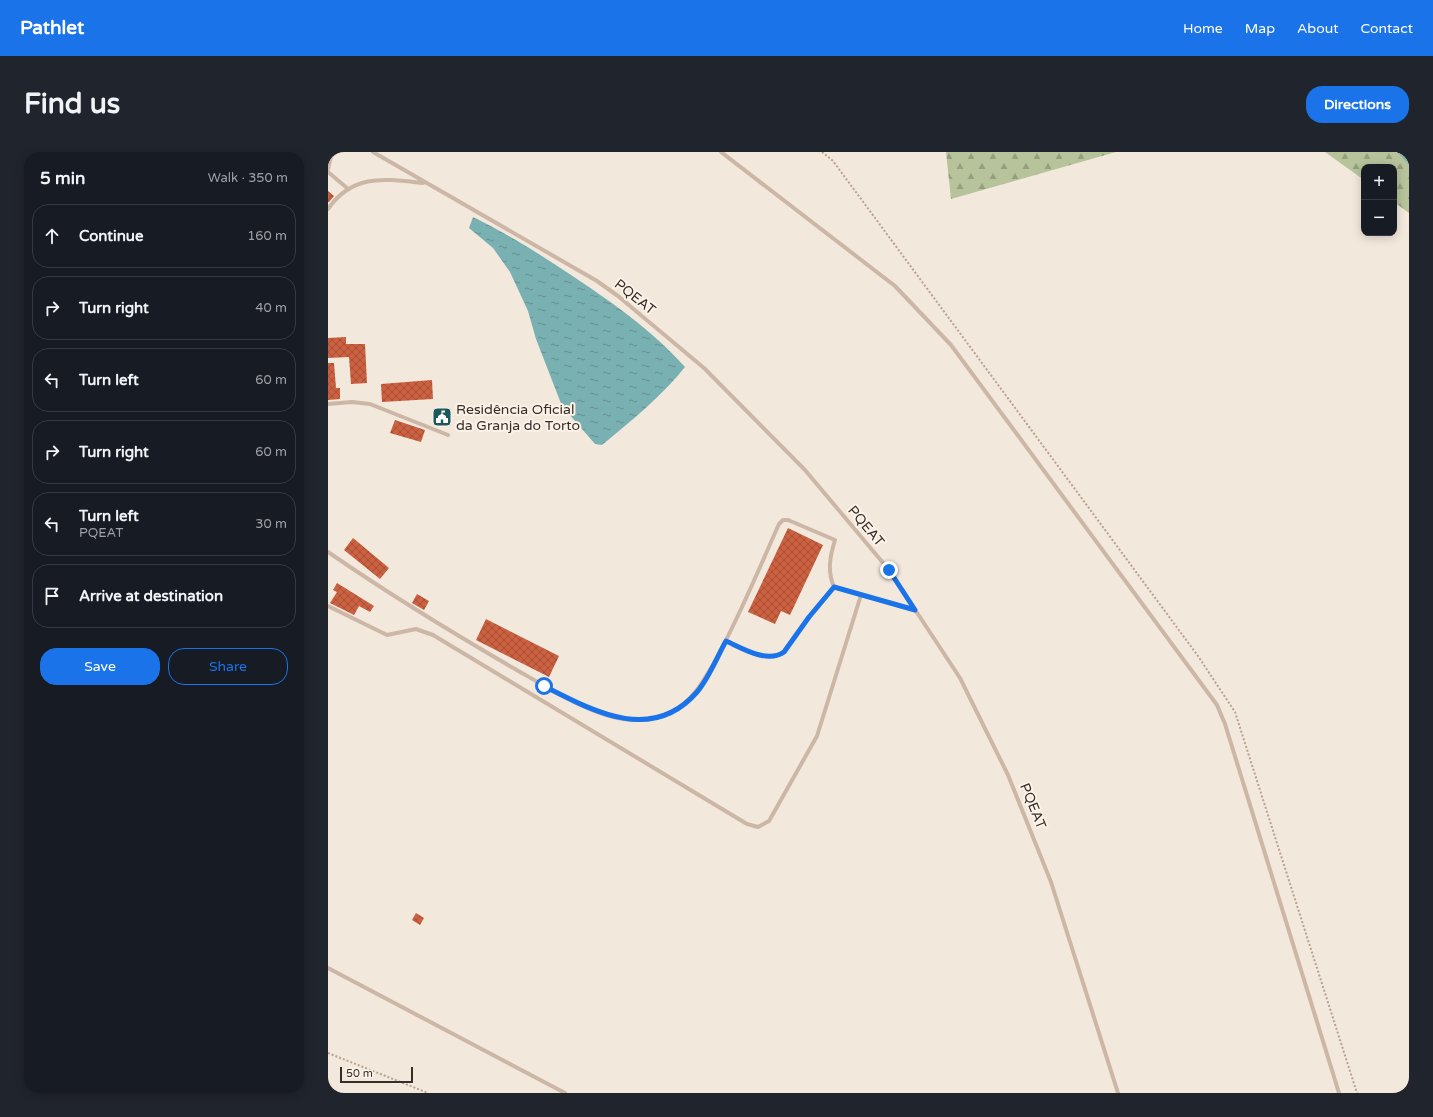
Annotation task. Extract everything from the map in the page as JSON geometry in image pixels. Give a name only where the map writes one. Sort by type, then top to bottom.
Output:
[{"type":"lane","points":[[328,168],[332,152]]},
{"type":"lane","name":"PQEAT","points":[[373,152],[597,281],[618,296],[704,368],[805,470],[889,570],[960,678],[1008,775],[1051,882],[1118,1093]]},
{"type":"lane","points":[[721,152],[895,286],[951,346],[1217,705],[1225,724],[1340,1093]]},
{"type":"lane","points":[[328,172],[347,188]]},
{"type":"lane","points":[[328,208],[347,188],[367,181],[383,179],[425,183]]},
{"type":"lane","points":[[328,404],[352,402],[370,404],[448,435]]},
{"type":"lane","points":[[328,552],[426,617],[544,686],[598,712],[623,719],[642,720],[666,716],[682,706],[697,691],[726,641],[779,524],[783,520],[788,520],[835,540],[829,558],[830,580],[834,587],[915,610]]},
{"type":"lane","points":[[726,641],[761,655],[779,656],[784,652],[809,617],[834,587]]},
{"type":"lane","points":[[328,606],[387,635],[416,629],[433,635],[733,816],[753,827],[758,827],[769,821],[815,740],[861,595]]},
{"type":"lane","points":[[328,968],[565,1093]]},
{"type":"path","points":[[822,152],[834,161],[1198,656],[1235,712],[1357,1093]]},
{"type":"path","points":[[328,1053],[428,1093]]},
{"type":"green space","points":[[946,152],[1116,152],[951,199]]},
{"type":"green space","points":[[1325,152],[1409,152],[1409,213],[1397,204],[1397,164],[1361,164],[1361,178]]},
{"type":"water","points":[[473,217],[533,251],[599,294],[630,316],[658,340],[685,367],[656,398],[602,445],[595,444],[562,406],[536,339],[528,311],[510,272],[493,248],[469,228]]},
{"type":"building","points":[[328,191],[334,196],[329,202],[328,202]]},
{"type":"building","points":[[346,337],[346,344],[365,344],[367,383],[351,384],[349,357],[328,358],[328,338]]},
{"type":"building","points":[[328,363],[334,363],[336,388],[340,388],[340,399],[328,400]]},
{"type":"building","points":[[432,380],[433,399],[382,402],[381,384]]},
{"type":"building","points":[[395,420],[425,430],[421,442],[390,433]]},
{"type":"building","points":[[788,528],[823,545],[790,615],[781,611],[775,624],[748,612]]},
{"type":"building","points":[[353,538],[389,568],[380,579],[344,550]]},
{"type":"building","points":[[337,583],[374,606],[370,612],[359,606],[354,615],[330,603],[337,592],[333,590]]},
{"type":"building","points":[[417,594],[429,601],[424,610],[412,603]]},
{"type":"building","points":[[486,619],[559,656],[549,677],[476,640]]},
{"type":"building","points":[[416,913],[424,918],[420,925],[412,920]]},
{"type":"waterway","points":[[1399,152],[1409,162]]},
{"type":"place","name":"Residência Oficial da Granja do Torto","points":[[442,417]]},
{"type":"route","points":[[544,686],[598,712],[623,719],[642,720],[666,716],[682,706],[697,691],[726,641],[761,655],[770,657],[779,656],[784,652],[809,617],[834,587],[915,610],[889,570]]}]
